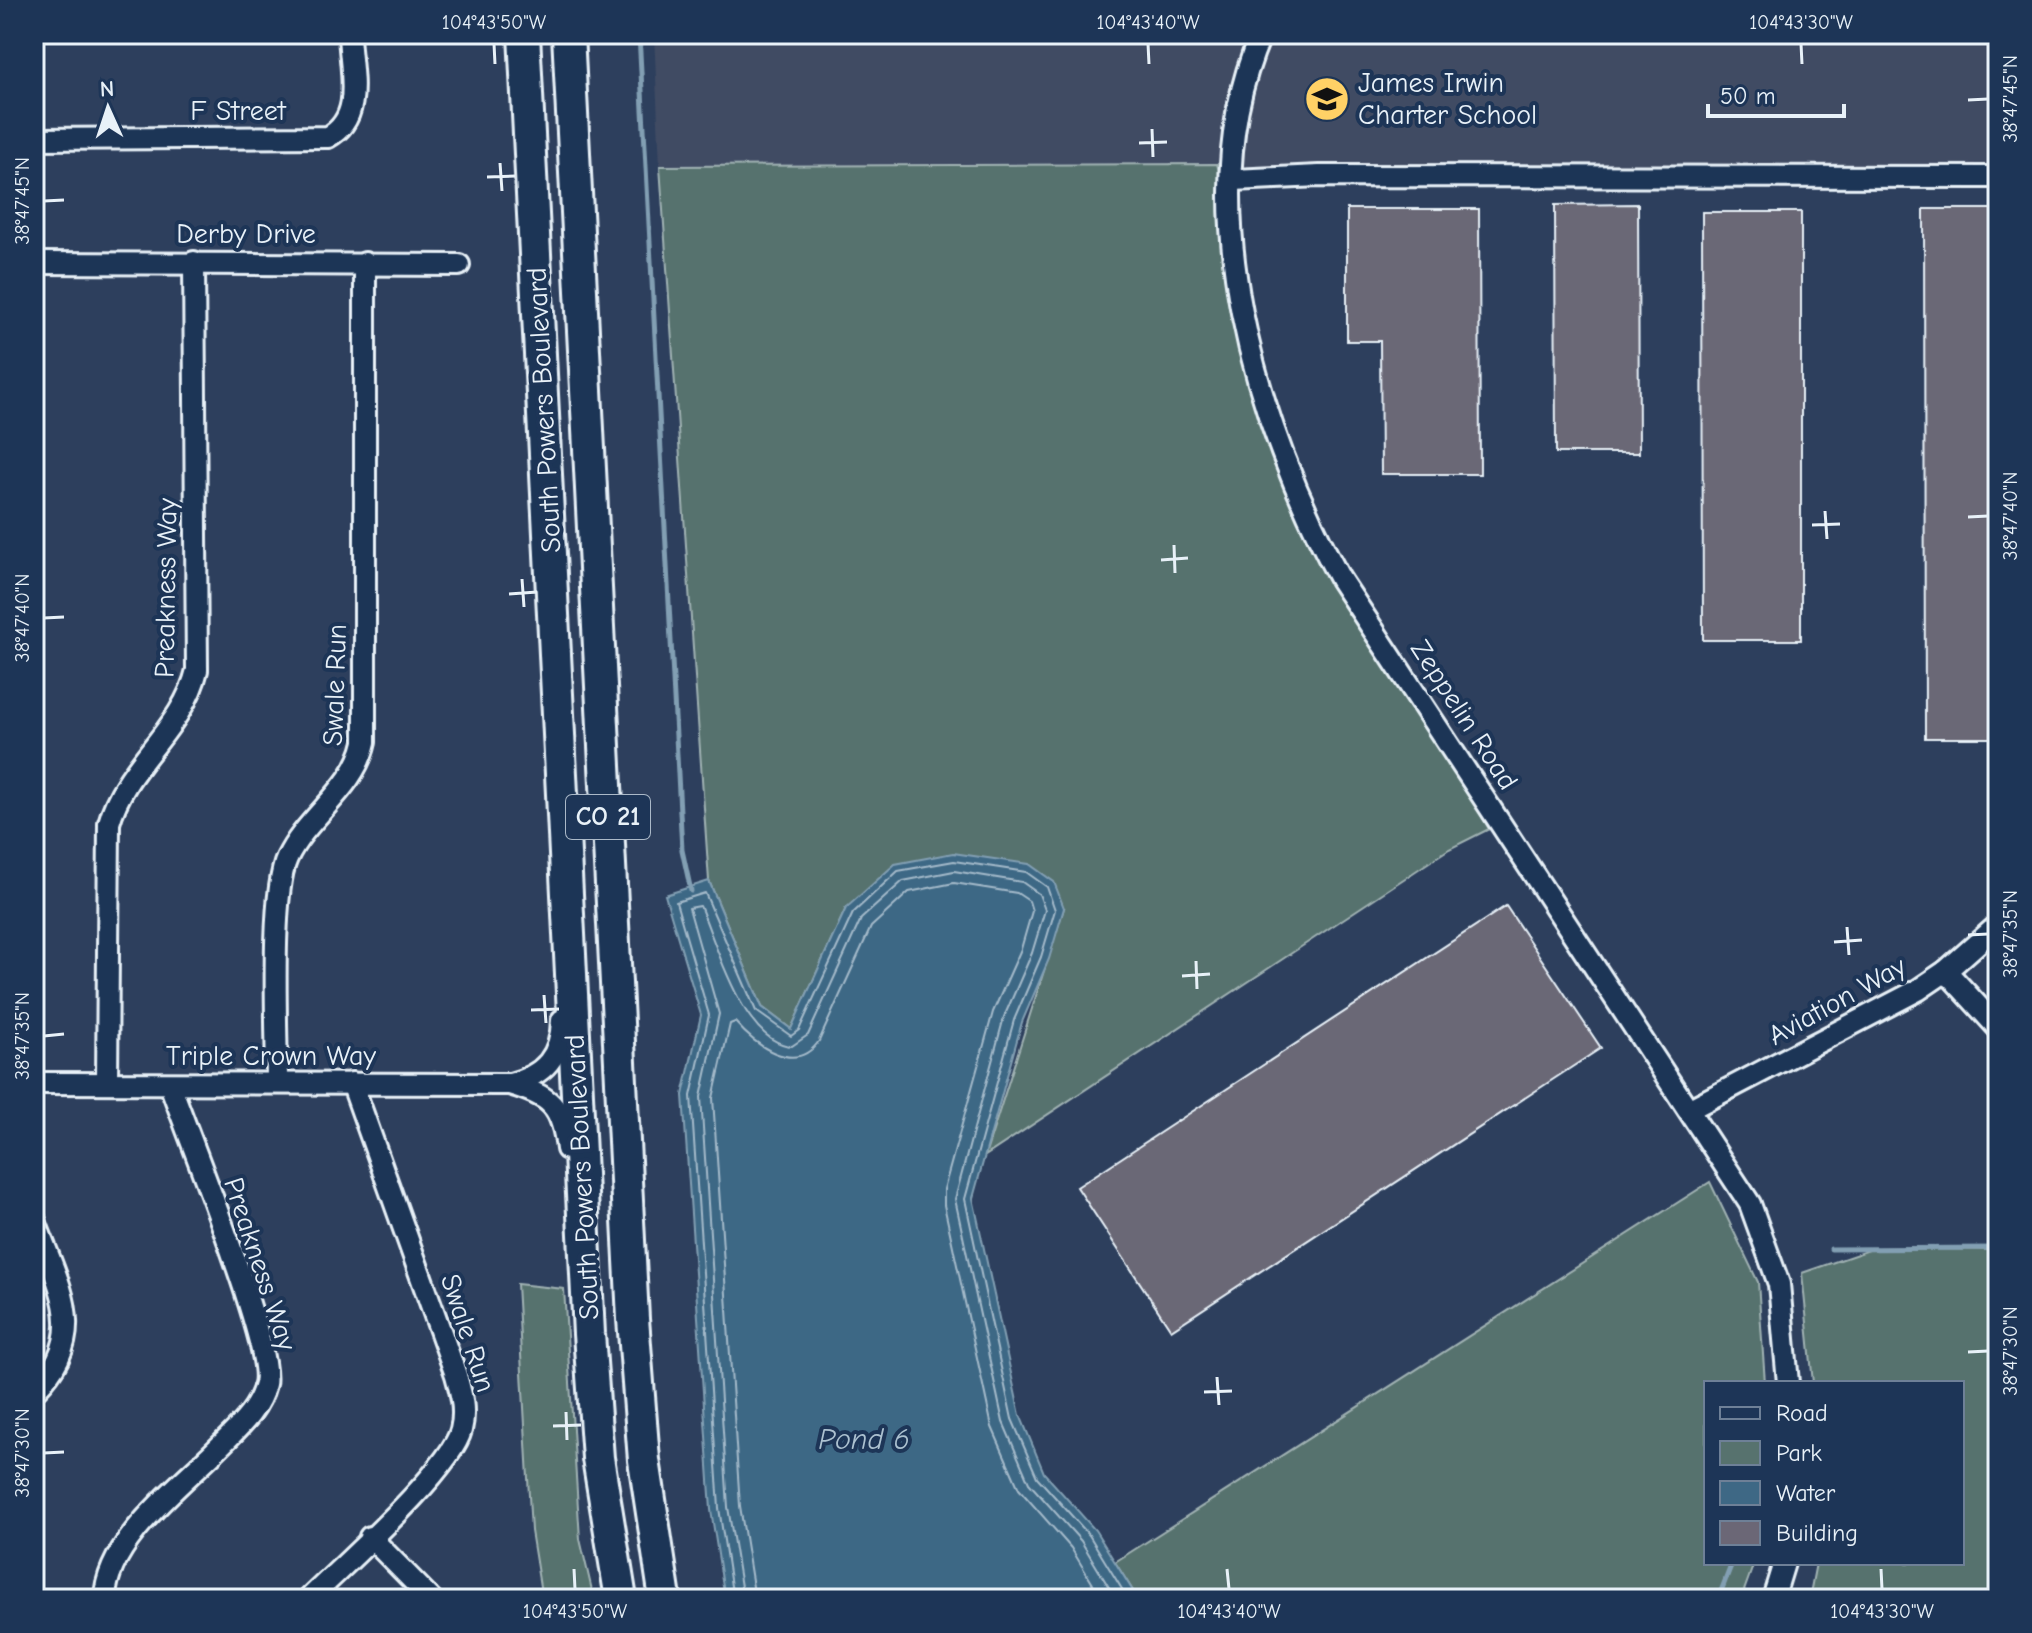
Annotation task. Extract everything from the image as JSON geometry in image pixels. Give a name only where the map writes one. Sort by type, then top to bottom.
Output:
[{"type":"highway","name":"South Powers Boulevard","points":[[524,34],[588,1308],[598,1458],[621,1599]]},
{"type":"highway","name":"South Powers Boulevard","points":[[568,34],[633,1319],[644,1460],[665,1599]]},
{"type":"street","name":"F Street","points":[[34,139],[328,137],[342,130],[353,108],[349,34]]},
{"type":"street","name":"Zeppelin Road","points":[[1261,34],[1242,86],[1233,180],[1237,274],[1254,374],[1285,466],[1307,518],[1365,616],[1750,1204],[1772,1257],[1784,1316],[1788,1381]]},
{"type":"street","points":[[1233,180],[1319,176],[1998,177]]},
{"type":"street","name":"Preakness Way","points":[[107,1083],[109,823],[121,791],[184,708],[197,670],[194,262]]},
{"type":"street","name":"Derby Drive","points":[[34,263],[459,265]]},
{"type":"street","name":"Swale Run","points":[[277,1083],[282,872],[300,839],[361,760],[365,742],[365,263]]},
{"type":"street","name":"Triple Crown Way","points":[[34,1083],[509,1084],[530,1079],[545,1069],[562,1038],[567,868]]},
{"type":"street","name":"Aviation Way","points":[[1690,1109],[1793,1057],[1946,971],[1998,925]]},
{"type":"street","points":[[1946,971],[1998,1028]]},
{"type":"street","name":"Swale Run","points":[[309,1599],[445,1460],[461,1432],[464,1413],[456,1375],[352,1083]]},
{"type":"street","name":"Preakness Way","points":[[105,1599],[109,1573],[127,1541],[249,1417],[266,1383],[266,1364],[254,1321],[170,1084]]},
{"type":"street","name":"Triple Crown Way","points":[[509,1084],[547,1099],[558,1109],[564,1123],[588,1308]]},
{"type":"street","points":[[34,1218],[68,1326],[61,1359],[34,1391]]},
{"type":"street","points":[[370,1537],[431,1599]]},
{"type":"street","points":[[1773,1599],[1783,1565]]},
{"type":"shaded area","name":"James Irwin Charter School","points":[[654,34],[1998,34],[1998,166],[660,166]]},
{"type":"green space","points":[[1217,164],[1233,224],[1244,322],[1307,518],[1489,829],[1449,849],[985,1156],[1064,908],[846,908],[791,1029],[762,1007],[709,881],[660,166]]},
{"type":"green space","points":[[1710,1182],[1758,1282],[1765,1381],[1704,1381],[1704,1565],[1753,1565],[1741,1599],[1138,1599],[1115,1562]]},
{"type":"green space","points":[[1875,1248],[1998,1250],[1998,1599],[1809,1599],[1816,1565],[1964,1565],[1964,1381],[1813,1381],[1802,1273]]},
{"type":"green space","points":[[517,1284],[564,1289],[580,1539],[594,1599],[542,1599],[531,1531]]},
{"type":"water","name":"Pond 6","points":[[953,853],[1029,864],[1054,882],[1064,908],[1049,959],[1022,1022],[973,1198],[1020,1415],[1044,1473],[1095,1530],[1138,1599],[725,1599],[711,1510],[683,1095],[701,1015],[665,895],[709,881],[762,1007],[791,1029],[846,908],[895,864]]},
{"type":"building","points":[[1638,204],[1639,453],[1556,453],[1555,205]]},
{"type":"building","points":[[1347,209],[1479,209],[1480,474],[1381,474],[1380,341],[1347,341]]},
{"type":"building","points":[[1924,209],[1998,209],[1998,738],[1925,738]]},
{"type":"building","points":[[1702,212],[1801,212],[1801,640],[1703,640]]},
{"type":"building","points":[[1506,906],[1601,1048],[1171,1330],[1077,1187]]},
{"type":"waterway","points":[[639,34],[682,850],[691,891]]},
{"type":"waterway","points":[[1831,1249],[1998,1248]]},
{"type":"waterway","points":[[1718,1599],[1731,1565]]},
{"type":"place","name":"James Irwin Charter School","points":[[1327,99]]}]
